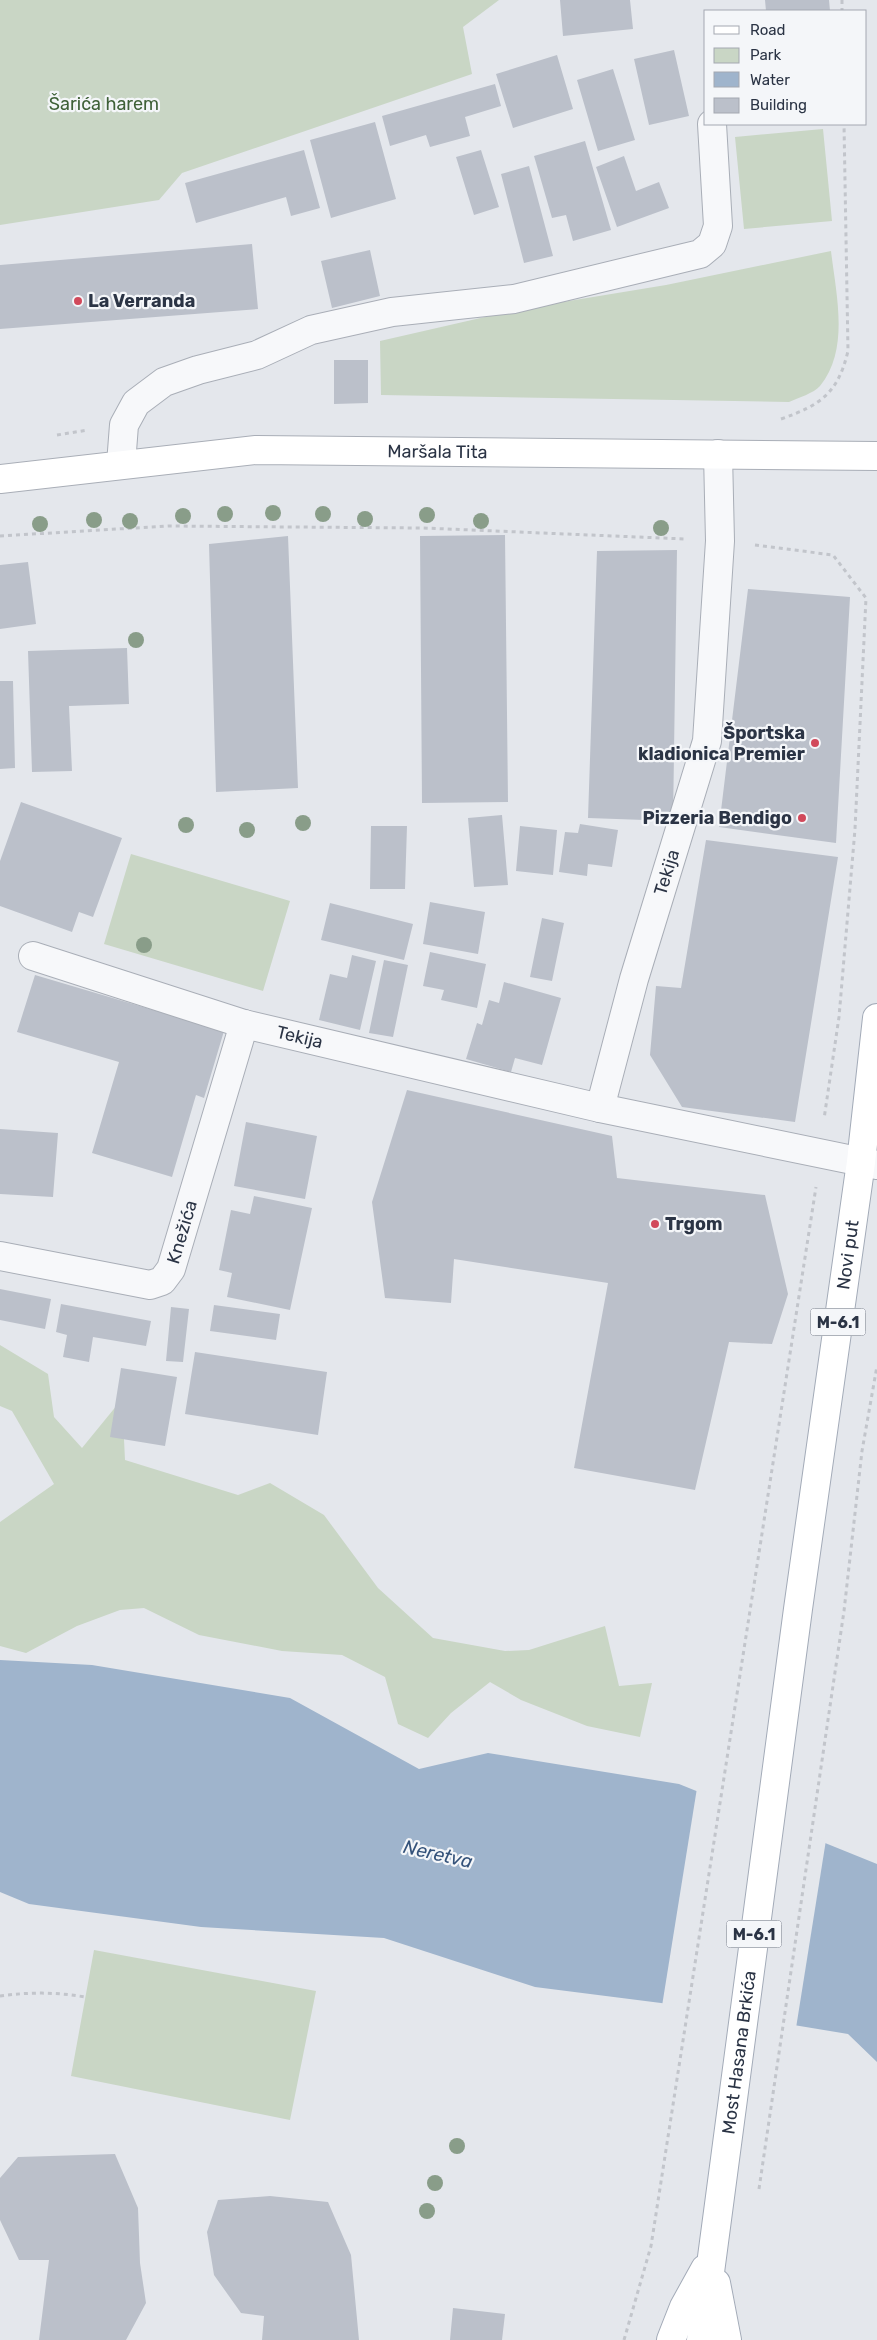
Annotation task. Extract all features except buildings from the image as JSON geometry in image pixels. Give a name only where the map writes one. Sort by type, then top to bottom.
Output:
[{"type":"main road","name":"Maršala Tita","points":[[0,479],[256,450],[877,456]]},
{"type":"main road","name":"Novi put","points":[[798,1609],[869,1163],[877,1018]]},
{"type":"main road","name":"Most Hasana Brkića","points":[[711,2259],[798,1609]]},
{"type":"main road","name":"M-6.1","points":[[671,2340],[684,2307],[711,2259]]},
{"type":"main road","name":"M-6.1","points":[[701,2340],[711,2259]]},
{"type":"main road","points":[[711,2259],[727,2340]]},
{"type":"street","points":[[122,464],[124,425],[136,403],[164,382],[172,379],[258,354],[311,330],[392,312],[514,299],[700,254],[712,244],[718,226],[712,125]]},
{"type":"street","name":"Tekija","points":[[600,1108],[634,979],[707,741],[720,541],[718,454]]},
{"type":"street","name":"Tekija","points":[[33,956],[244,1024],[600,1108],[869,1163]]},
{"type":"street","name":"Knežića","points":[[0,1256],[150,1285],[162,1281],[171,1269],[244,1024]]},
{"type":"path","points":[[778,420],[818,403],[834,388],[843,372],[848,351],[844,125]]},
{"type":"path","points":[[0,536],[178,526],[423,528],[720,541],[833,555],[866,598],[855,829],[840,1007],[819,1154],[815,1200],[775,1444],[753,1598],[651,2246],[624,2340]]},
{"type":"path","points":[[758,2197],[844,1610],[862,1451],[877,1366]]},
{"type":"path","points":[[0,1996],[27,1993],[63,1993],[85,1997]]},
{"type":"green space","name":"Šarića harem","points":[[0,0],[499,0],[463,27],[472,74],[182,173],[159,200],[0,225]]},
{"type":"green space","points":[[823,129],[832,221],[744,229],[735,137]]},
{"type":"green space","points":[[831,251],[839,321],[835,355],[829,371],[820,386],[810,393],[789,402],[381,395],[380,341],[520,309],[666,285]]},
{"type":"green space","points":[[131,854],[290,901],[263,991],[104,944]]},
{"type":"green space","points":[[0,1345],[48,1374],[54,1417],[82,1448],[122,1399],[125,1460],[238,1495],[270,1483],[324,1515],[378,1588],[433,1638],[505,1651],[529,1650],[605,1626],[619,1686],[652,1683],[640,1737],[587,1726],[521,1700],[490,1682],[451,1713],[428,1738],[398,1724],[385,1677],[342,1655],[282,1651],[199,1635],[144,1608],[120,1610],[77,1626],[26,1653],[0,1646],[0,1522],[54,1484],[12,1411],[0,1406]]},
{"type":"green space","points":[[94,1950],[316,1991],[290,2120],[71,2076]]},
{"type":"water","name":"Neretva","points":[[0,1660],[92,1665],[290,1698],[419,1769],[488,1753],[679,1784],[877,1864],[877,2062],[848,2034],[661,2003],[535,1987],[384,1938],[201,1927],[29,1904],[0,1892]]},
{"type":"pier","points":[[697,1788],[826,1840],[796,2028],[662,2006]]},
{"type":"place","name":"La Verranda","points":[[78,301]]},
{"type":"place","name":"Športska kladionica Premier","points":[[815,743]]},
{"type":"place","name":"Pizzeria Bendigo","points":[[802,818]]},
{"type":"place","name":"Trgom","points":[[655,1224]]}]
